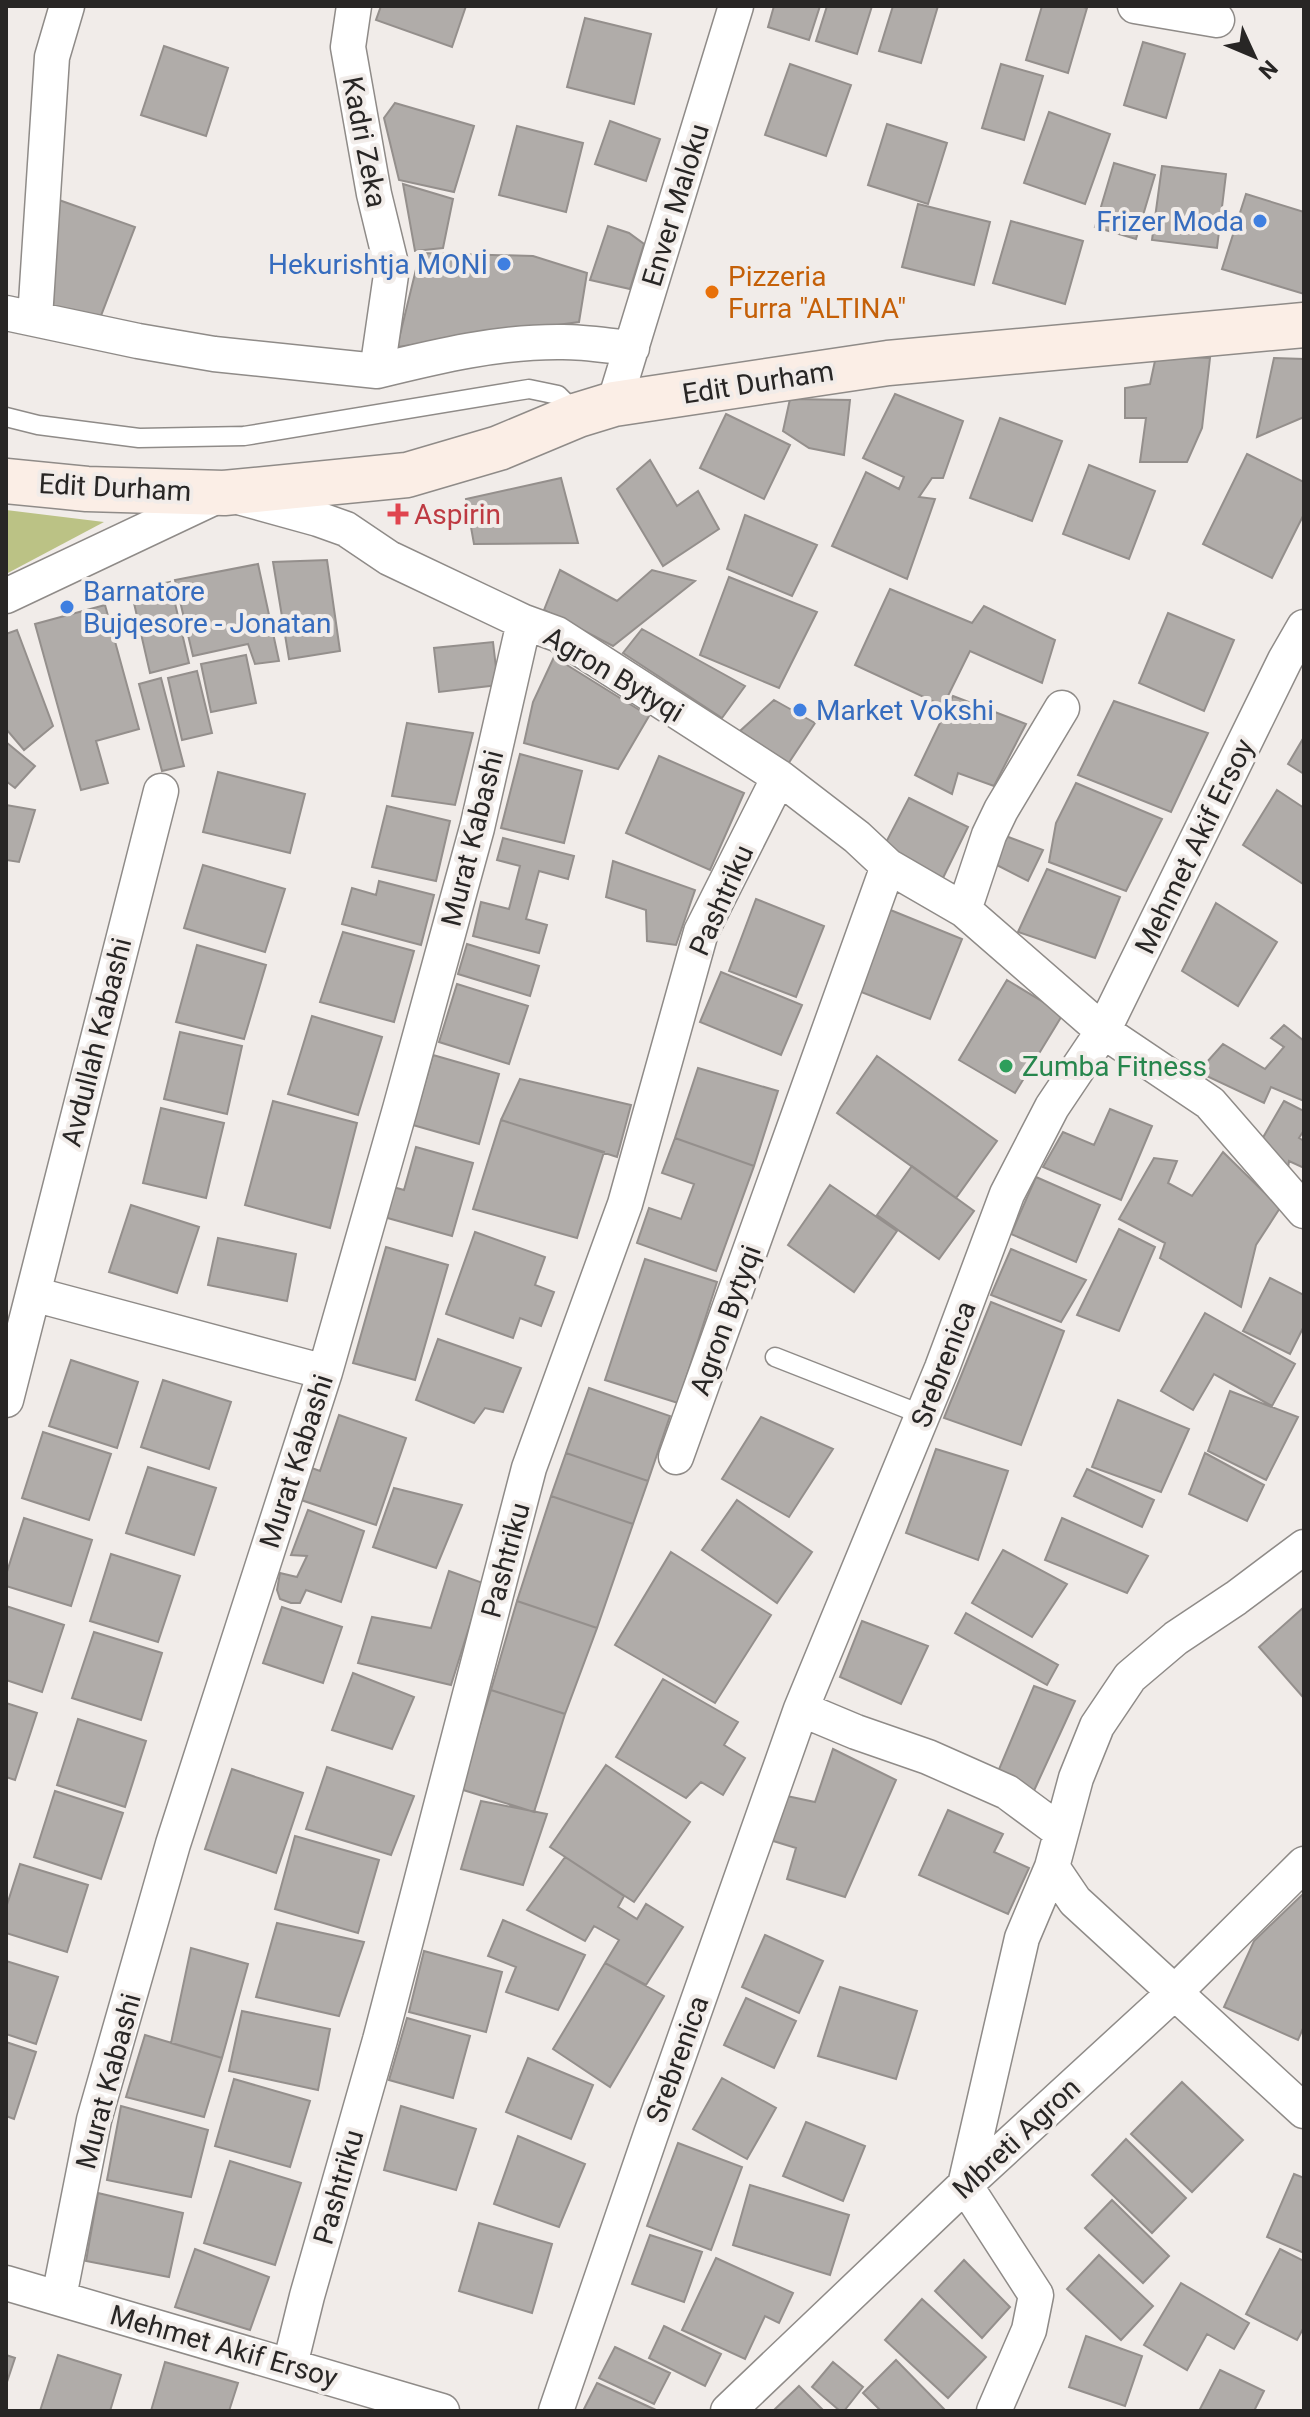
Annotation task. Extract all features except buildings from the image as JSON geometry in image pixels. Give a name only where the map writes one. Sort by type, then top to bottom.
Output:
[{"type":"street","points":[[67,6],[52,57],[20,315],[214,354],[377,371],[451,353],[503,346],[563,342],[632,348]]},
{"type":"street","name":"Kadri Zeka","points":[[354,6],[348,47],[374,194],[392,268],[377,371]]},
{"type":"street","name":"Enver Maloku","points":[[596,410],[632,348],[736,6]]},
{"type":"street","points":[[1135,6],[1217,20]]},
{"type":"street","name":"Edit Durham","points":[[6,481],[87,489],[224,493],[407,475],[499,448],[596,410],[888,363],[1304,325]]},
{"type":"street","name":"Edit Durham","points":[[6,596],[224,493]]},
{"type":"street","name":"Agron Bytyqi","points":[[224,493],[346,529],[389,558],[524,622],[557,634],[779,777],[857,837],[888,866],[964,910],[1103,1031],[1210,1103],[1304,1211]]},
{"type":"street","name":"Murat Kabashi","points":[[59,2297],[94,2120],[173,1844],[325,1372],[477,828],[524,622]]},
{"type":"street","name":"Mehmet Akif Ersoy","points":[[1103,1031],[1295,663],[1304,627]]},
{"type":"street","points":[[964,910],[985,846],[1001,810],[1062,708]]},
{"type":"street","name":"Pashtriku","points":[[290,2365],[380,2040],[529,1468],[625,1204],[701,932],[779,777]]},
{"type":"street","name":"Avdullah Kabashi","points":[[6,1400],[161,791]]},
{"type":"street","name":"Agron Bytyqi","points":[[676,1457],[888,866]]},
{"type":"street","name":"Srebrenica","points":[[556,2411],[801,1709],[923,1415],[1007,1194],[1052,1107],[1103,1031]]},
{"type":"street","points":[[33,1294],[325,1372]]},
{"type":"street","points":[[994,2411],[1029,2330],[1036,2295],[965,2185],[1022,1938],[1052,1867],[1076,1778],[1097,1726],[1130,1677],[1176,1638],[1304,1547]]},
{"type":"street","points":[[801,1709],[928,1757],[1007,1792],[1061,1832]]},
{"type":"street","name":"Mbreti Agron","points":[[728,2411],[965,2185],[1174,1993],[1304,1864]]},
{"type":"street","points":[[1052,1867],[1075,1901],[1304,2111]]},
{"type":"street","name":"Mehmet Akif Ersoy","points":[[6,2283],[442,2411]]},
{"type":"lane","points":[[6,417],[38,425],[139,438],[244,436],[529,389],[558,395],[596,410]]},
{"type":"lane","points":[[775,1357],[923,1415]]},
{"type":"green space","points":[[6,510],[104,522],[6,574]]},
{"type":"place","name":"Frizer Moda","points":[[1260,221]]},
{"type":"place","name":"Hekurishtja MONİ","points":[[504,264]]},
{"type":"place","name":"Pizzeria Furra \"ALTINA\"","points":[[712,292]]},
{"type":"place","name":"Aspirin","points":[[398,514]]},
{"type":"place","name":"Barnatore Bujqesore - Jonatan","points":[[67,607]]},
{"type":"place","name":"Market Vokshi","points":[[800,710]]},
{"type":"place","name":"Zumba Fitness","points":[[1006,1066]]}]
